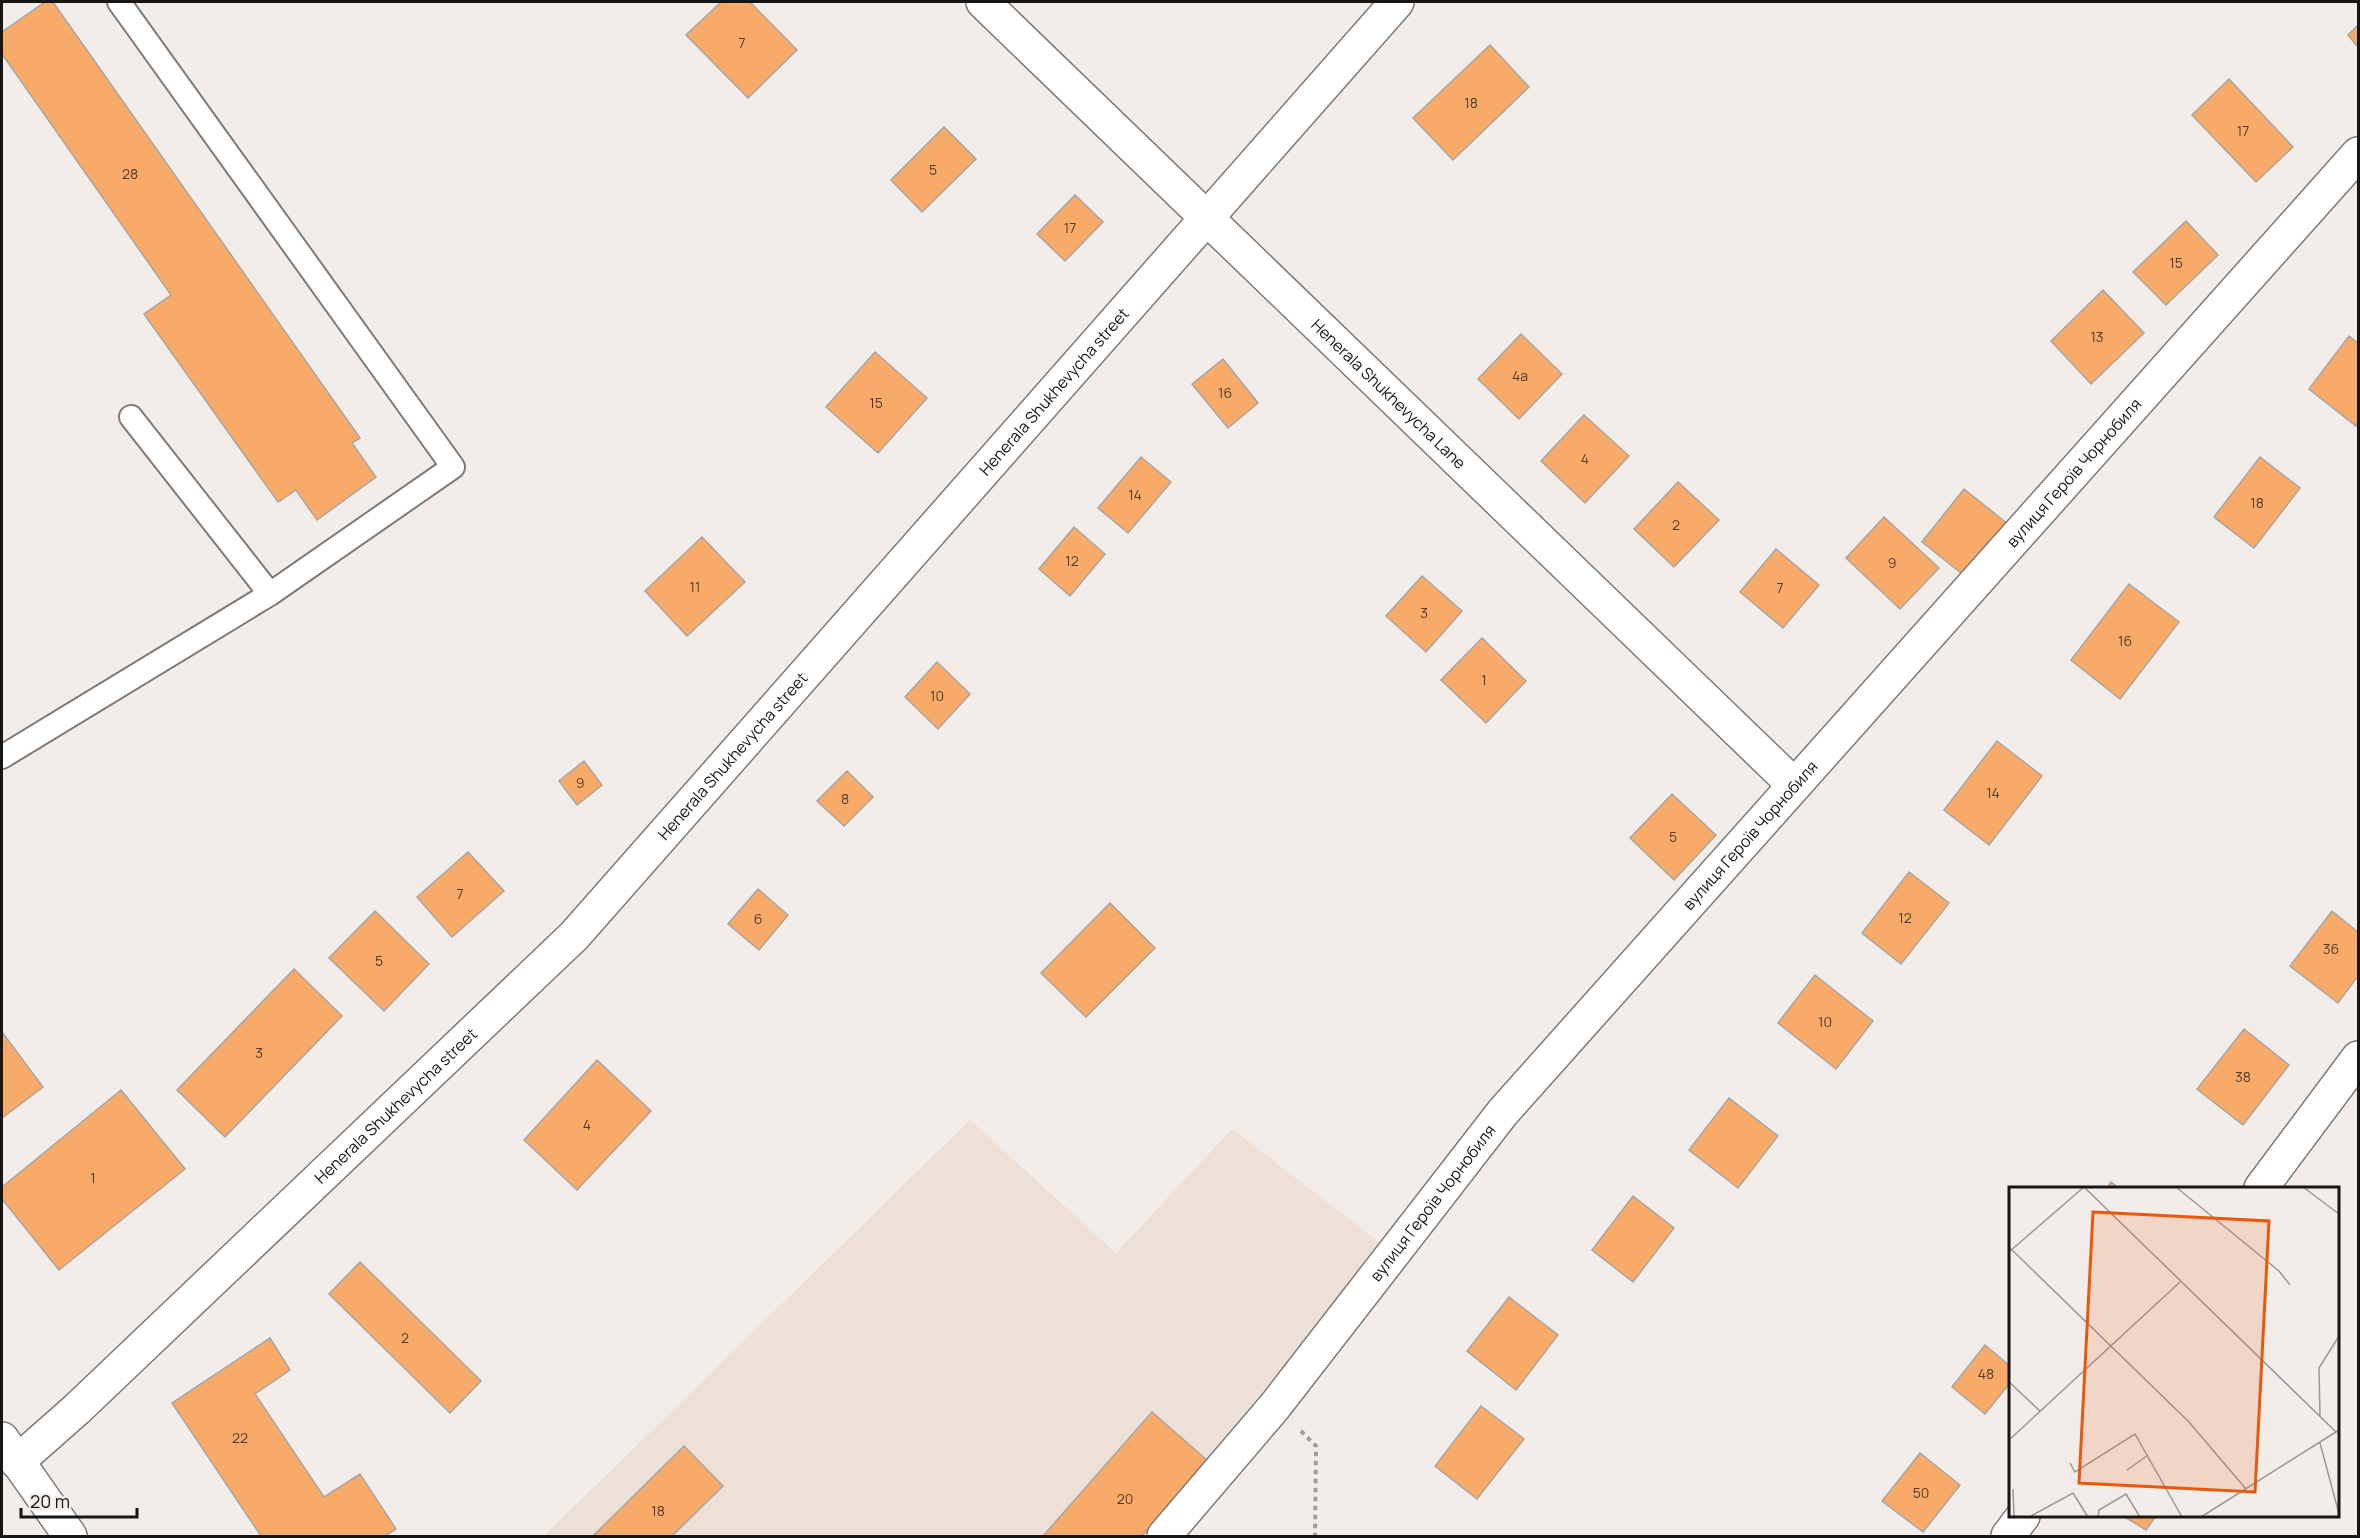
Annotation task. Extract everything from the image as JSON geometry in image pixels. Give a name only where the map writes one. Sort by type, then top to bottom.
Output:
[{"type":"street","name":"Henerala Shukhevycha Lane","points":[[983,2],[1794,785]]},
{"type":"street","name":"Henerala Shukhevycha street","points":[[9,1450],[77,1409],[574,936],[1398,2]]},
{"type":"street","name":"вулиця Героїв Чорнобиля","points":[[1164,1536],[1275,1406],[1503,1112],[2358,154]]},
{"type":"street","points":[[2261,1187],[2358,1058]]},
{"type":"street","points":[[9,1450],[70,1536]]},
{"type":"street","points":[[2008,1536],[2022,1517]]},
{"type":"lane","points":[[2,757],[270,594],[453,466],[119,2]]},
{"type":"lane","points":[[131,417],[270,594]]},
{"type":"path","points":[[1275,1406],[1316,1446],[1316,1536]]},
{"type":"shaded area","points":[[970,1120],[1116,1253],[1232,1129],[1384,1246],[1141,1536],[544,1536]]},
{"type":"building","points":[[45,2],[53,2],[360,438],[352,443],[376,477],[317,520],[296,490],[278,502],[144,314],[171,295],[2,54],[2,32]]},
{"type":"building","points":[[721,2],[750,2],[797,50],[748,98],[686,35]]},
{"type":"building","points":[[2358,25],[2358,47],[2348,35]]},
{"type":"building","points":[[1490,45],[1529,87],[1453,160],[1413,118]]},
{"type":"building","points":[[2229,79],[2293,147],[2256,182],[2192,115]]},
{"type":"building","points":[[944,127],[976,159],[922,212],[891,180]]},
{"type":"building","points":[[1075,195],[1103,222],[1065,261],[1037,234]]},
{"type":"building","points":[[2186,221],[2218,255],[2166,305],[2133,272]]},
{"type":"building","points":[[2103,290],[2144,333],[2091,384],[2051,341]]},
{"type":"building","points":[[1521,334],[1562,374],[1519,419],[1478,379]]},
{"type":"building","points":[[2349,336],[2358,343],[2358,422],[2356,426],[2309,389]]},
{"type":"building","points":[[875,352],[927,398],[878,453],[826,407]]},
{"type":"building","points":[[1223,359],[1258,403],[1228,428],[1192,384]]},
{"type":"building","points":[[1584,415],[1629,456],[1585,503],[1541,461]]},
{"type":"building","points":[[1141,457],[1171,482],[1128,533],[1098,508]]},
{"type":"building","points":[[2260,457],[2300,488],[2254,548],[2214,517]]},
{"type":"building","points":[[1678,482],[1719,520],[1674,567],[1634,529]]},
{"type":"building","points":[[1964,489],[2008,524],[1966,577],[1922,542]]},
{"type":"building","points":[[1884,517],[1939,568],[1900,609],[1846,558]]},
{"type":"building","points":[[1074,527],[1105,554],[1070,596],[1039,569]]},
{"type":"building","points":[[702,537],[745,582],[687,636],[645,591]]},
{"type":"building","points":[[1776,549],[1819,585],[1783,628],[1740,592]]},
{"type":"building","points":[[1422,576],[1462,611],[1426,652],[1386,616]]},
{"type":"building","points":[[2129,584],[2179,622],[2120,699],[2071,660]]},
{"type":"building","points":[[1482,638],[1526,681],[1486,723],[1441,680]]},
{"type":"building","points":[[937,662],[970,694],[938,729],[905,697]]},
{"type":"building","points":[[1997,741],[2042,776],[1989,845],[1944,810]]},
{"type":"building","points":[[584,761],[602,785],[577,805],[559,781]]},
{"type":"building","points":[[847,771],[873,797],[844,826],[817,801]]},
{"type":"building","points":[[1672,794],[1716,835],[1674,880],[1630,838]]},
{"type":"building","points":[[468,852],[504,891],[452,937],[417,897]]},
{"type":"building","points":[[1909,872],[1949,903],[1901,964],[1862,933]]},
{"type":"building","points":[[758,889],[788,915],[759,950],[728,924]]},
{"type":"building","points":[[1110,903],[1155,948],[1086,1017],[1041,973]]},
{"type":"building","points":[[375,911],[429,964],[384,1011],[329,958]]},
{"type":"building","points":[[2332,911],[2358,932],[2358,976],[2338,1003],[2290,966]]},
{"type":"building","points":[[294,969],[342,1016],[225,1137],[177,1090]]},
{"type":"building","points":[[1815,975],[1873,1021],[1836,1069],[1778,1023]]},
{"type":"building","points":[[2244,1029],[2289,1065],[2243,1125],[2197,1089]]},
{"type":"building","points":[[2,1032],[43,1087],[2,1118]]},
{"type":"building","points":[[597,1060],[651,1111],[577,1190],[524,1140]]},
{"type":"building","points":[[121,1090],[185,1169],[59,1270],[2,1199],[2,1187]]},
{"type":"building","points":[[1729,1098],[1778,1136],[1738,1188],[1689,1150]]},
{"type":"building","points":[[2111,1182],[2118,1187],[2108,1187]]},
{"type":"building","points":[[1633,1196],[1674,1228],[1633,1282],[1592,1250]]},
{"type":"building","points":[[360,1262],[481,1381],[450,1413],[329,1294]]},
{"type":"building","points":[[1509,1297],[1558,1335],[1516,1390],[1467,1351]]},
{"type":"building","points":[[270,1338],[290,1370],[255,1394],[324,1497],[360,1474],[396,1529],[385,1536],[261,1536],[172,1403]]},
{"type":"building","points":[[1985,1345],[2009,1365],[2009,1384],[1985,1414],[1952,1387]]},
{"type":"building","points":[[1481,1406],[1524,1439],[1477,1499],[1435,1466]]},
{"type":"building","points":[[1152,1412],[1208,1461],[1142,1536],[1043,1536]]},
{"type":"building","points":[[684,1446],[723,1486],[672,1536],[593,1536]]},
{"type":"building","points":[[1920,1453],[1960,1485],[1923,1532],[1882,1501]]},
{"type":"building","points":[[2125,1517],[2155,1517],[2146,1530]]}]
